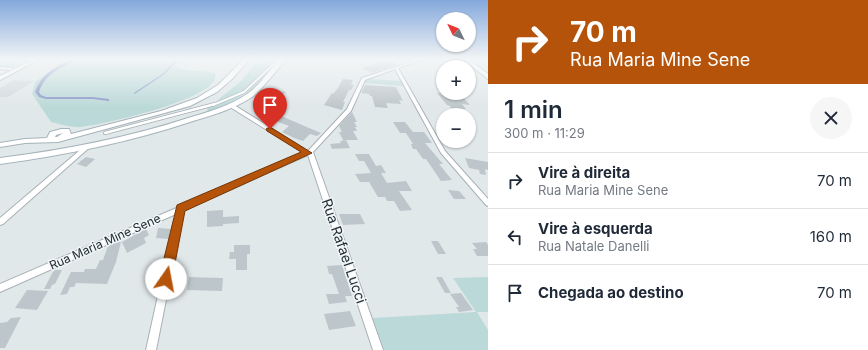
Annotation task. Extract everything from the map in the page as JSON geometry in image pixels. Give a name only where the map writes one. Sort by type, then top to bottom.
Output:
[{"type":"street","points":[[0,145],[25,142],[91,129],[169,110],[192,103],[209,94],[221,86],[231,75]]},
{"type":"street","points":[[0,161],[38,156],[88,146],[162,128],[232,106],[260,88],[269,75]]},
{"type":"street","name":"Rua Maria Mine Sene","points":[[0,288],[309,152],[349,110],[363,79],[374,75]]},
{"type":"street","points":[[400,75],[443,152],[488,203]]},
{"type":"street","points":[[232,106],[309,152]]},
{"type":"street","points":[[0,222],[88,146]]},
{"type":"street","name":"Rua Rafael Lucci","points":[[309,152],[378,350]]},
{"type":"street","points":[[151,350],[181,208]]},
{"type":"lane","points":[[105,133],[209,107],[244,92],[262,75]]},
{"type":"shaded area","points":[[45,75],[215,75],[212,83],[200,92],[181,101],[134,116],[81,127],[66,126],[51,122],[32,94],[35,82]]},
{"type":"shaded area","points":[[246,75],[266,75],[239,98],[208,112],[207,109]]},
{"type":"shaded area","points":[[14,80],[34,81],[8,97],[0,97],[0,88]]},
{"type":"shaded area","points":[[365,80],[401,81],[404,86],[364,83]]},
{"type":"shaded area","points":[[488,277],[488,312],[477,312],[488,330],[488,350],[384,350],[372,318],[476,312],[453,278]]},
{"type":"building","points":[[343,79],[353,80],[351,85],[354,85],[351,90],[349,90],[343,102],[345,102],[342,110],[324,105],[332,93],[333,94],[338,88]]},
{"type":"building","points":[[365,85],[396,87],[403,101],[399,100],[401,104],[386,103],[388,108],[375,107],[372,96],[361,93]]},
{"type":"building","points":[[280,91],[286,92],[275,102],[268,100]]},
{"type":"building","points":[[443,100],[466,100],[470,105],[462,104],[465,108],[451,108]]},
{"type":"building","points":[[352,112],[357,122],[354,122],[357,127],[355,127],[357,131],[353,131],[358,140],[343,140],[339,132],[342,132],[339,126]]},
{"type":"building","points":[[279,115],[321,133],[317,136],[310,134],[303,141],[294,138],[282,132],[289,126],[273,120]]},
{"type":"building","points":[[393,122],[405,122],[413,132],[424,132],[432,143],[425,143],[443,164],[439,164],[452,180],[441,181],[426,159],[423,159],[416,149],[413,149],[411,144],[413,144],[406,133],[400,133]]},
{"type":"building","points":[[346,140],[350,148],[332,149],[330,144],[341,143],[340,141]]},
{"type":"building","points":[[355,154],[369,154],[376,166],[381,165],[386,173],[381,173],[387,183],[406,181],[412,191],[399,191],[412,210],[400,211],[394,201],[387,201],[385,197],[378,197],[369,182],[360,182],[355,174],[371,173],[364,161],[359,161]]},
{"type":"building","points":[[86,157],[95,159],[86,167],[77,164]]},
{"type":"building","points":[[465,158],[488,162],[488,170],[485,169],[486,175],[480,174],[479,170],[469,168]]},
{"type":"building","points":[[448,190],[459,191],[466,199],[454,199]]},
{"type":"building","points":[[223,210],[223,217],[239,216],[239,223],[207,227],[207,211]]},
{"type":"building","points":[[339,214],[360,214],[365,224],[343,225]]},
{"type":"building","points":[[158,228],[171,229],[169,239],[156,238]]},
{"type":"building","points":[[146,229],[149,235],[144,238],[146,243],[127,253],[122,242]]},
{"type":"building","points":[[431,241],[438,241],[446,254],[438,254]]},
{"type":"building","points":[[121,242],[116,262],[107,284],[76,283],[74,287],[70,287],[67,294],[60,295],[71,272],[84,272],[85,269],[96,269],[100,260],[103,260],[108,246]]},
{"type":"building","points":[[486,242],[488,245],[488,256],[477,256],[473,249],[477,249],[472,243]]},
{"type":"building","points":[[234,245],[250,245],[250,254],[247,254],[247,270],[236,270],[236,259],[229,259],[230,252],[234,252]]},
{"type":"building","points":[[342,265],[352,296],[345,296],[347,302],[329,304],[326,294],[339,294],[332,274],[329,274],[327,266]]},
{"type":"building","points":[[54,270],[62,270],[55,284],[52,285],[50,289],[44,289]]},
{"type":"building","points":[[189,277],[223,278],[222,291],[187,290]]},
{"type":"building","points":[[436,277],[442,277],[451,293],[445,293]]},
{"type":"building","points":[[27,290],[48,291],[37,310],[15,308]]},
{"type":"building","points":[[461,293],[473,310],[459,312],[456,307],[459,307],[450,294]]},
{"type":"building","points":[[350,311],[356,326],[329,330],[324,314]]},
{"type":"building","points":[[21,317],[5,348],[0,348],[0,323],[7,322],[11,318]]},
{"type":"waterway","points":[[47,75],[42,80],[37,92],[40,96],[46,98],[93,98],[107,100]]},
{"type":"waterway","points":[[135,93],[162,75]]},
{"type":"route","points":[[166,279],[181,208],[308,153],[270,129]]}]
